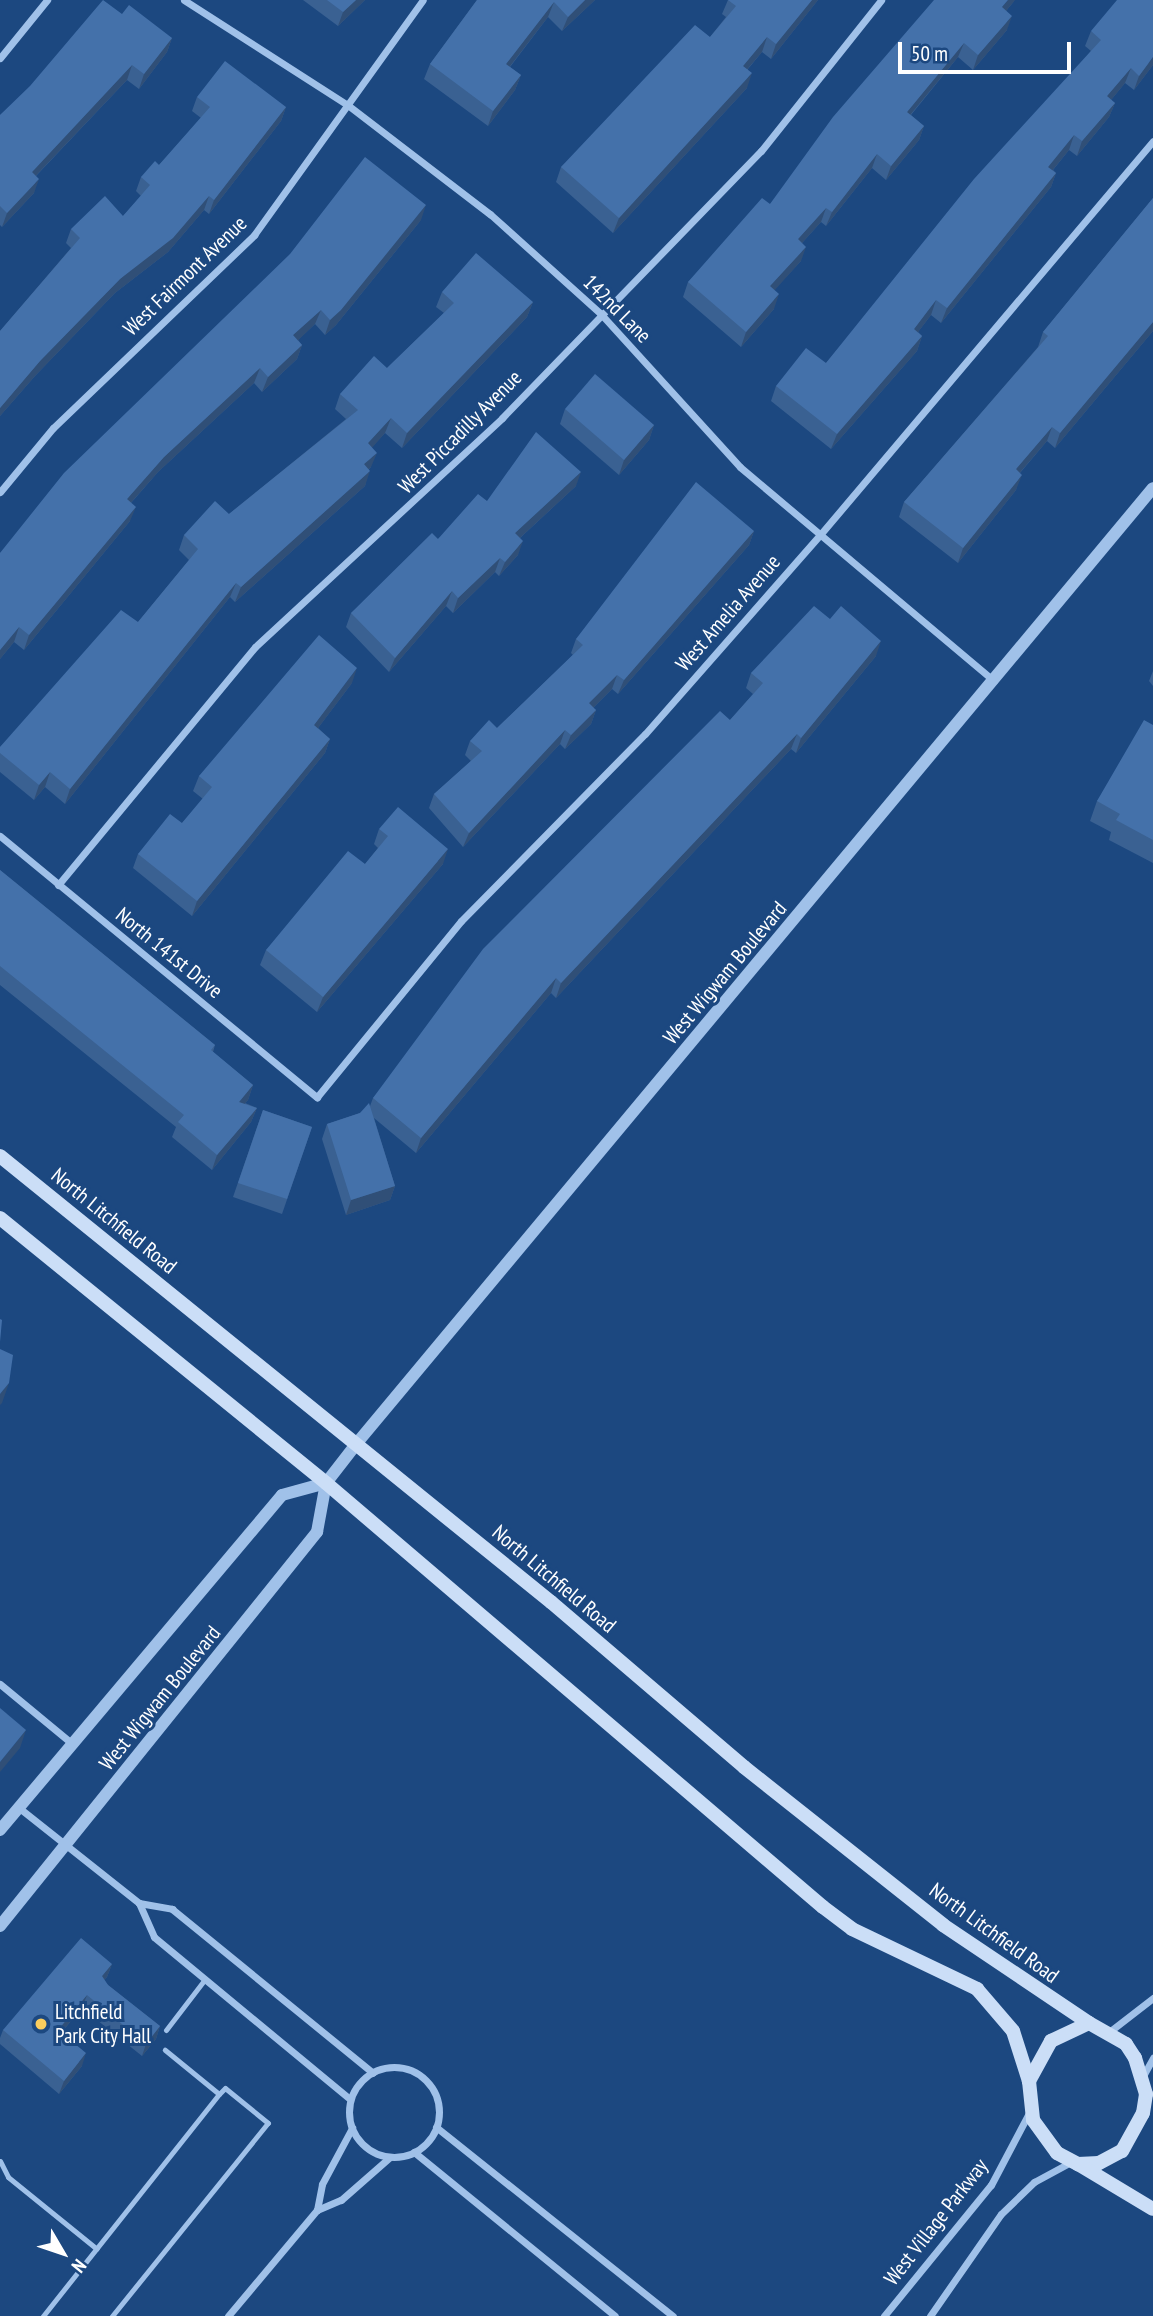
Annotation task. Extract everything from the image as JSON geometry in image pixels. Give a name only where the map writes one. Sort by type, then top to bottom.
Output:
[{"type":"main road","name":"North Litchfield Road","points":[[0,1156],[357,1443],[754,1776],[943,1925],[1089,2023]]},
{"type":"main road","points":[[0,1218],[326,1483],[823,1907],[852,1929],[977,1989],[1013,2031],[1030,2081],[1031,2110],[1043,2139],[1075,2163],[1153,2209]]},
{"type":"main road","points":[[1030,2081],[1051,2041],[1089,2023],[1110,2032],[1126,2044],[1143,2076],[1145,2099],[1153,2123]]},
{"type":"main road","points":[[1075,2163],[1122,2151],[1135,2133],[1145,2099]]},
{"type":"street","points":[[0,58],[47,0]]},
{"type":"street","name":"142nd Lane","points":[[184,0],[349,106],[490,214],[600,313],[740,467],[994,681]]},
{"type":"street","name":"West Fairmont Avenue","points":[[0,492],[53,428],[254,235],[423,0]]},
{"type":"street","name":"West Piccadilly Avenue","points":[[58,885],[255,647],[493,427],[600,313],[761,150],[881,0]]},
{"type":"street","name":"West Amelia Avenue","points":[[317,1097],[461,921],[645,734],[819,536],[1153,141]]},
{"type":"street","name":"West Wigwam Boulevard","points":[[0,1926],[317,1532],[326,1483],[357,1443],[1153,488]]},
{"type":"street","name":"North 141st Drive","points":[[0,836],[317,1097]]},
{"type":"street","name":"West Wigwam Boulevard","points":[[0,1829],[70,1742],[282,1495],[326,1483]]},
{"type":"street","points":[[0,1684],[70,1742]]},
{"type":"street","points":[[18,1807],[139,1903],[172,1909],[373,2073]]},
{"type":"street","points":[[139,1903],[154,1937],[350,2099]]},
{"type":"street","points":[[1110,2032],[1153,1998]]},
{"type":"street","points":[[1143,2076],[1153,2058]]},
{"type":"street","points":[[228,2316],[317,2210],[341,2200],[390,2157],[414,2152],[436,2127],[438,2106],[423,2078],[405,2068],[373,2073],[350,2099],[352,2128],[366,2148],[390,2157]]},
{"type":"street","name":"West Village Parkway","points":[[884,2316],[991,2185],[1031,2110]]},
{"type":"street","points":[[436,2127],[673,2316]]},
{"type":"street","points":[[317,2210],[322,2184],[352,2128]]},
{"type":"street","points":[[414,2152],[615,2316]]},
{"type":"street","points":[[930,2316],[1002,2214],[1034,2182],[1075,2163]]},
{"type":"lane","points":[[166,2030],[205,1979]]},
{"type":"lane","points":[[165,2050],[219,2094]]},
{"type":"lane","points":[[43,2316],[225,2088],[268,2123],[113,2316]]},
{"type":"lane","points":[[0,2161],[8,2177],[97,2249]]},
{"type":"building","points":[[103,0],[122,14],[129,5],[172,38],[144,74],[132,65],[32,172],[39,179],[7,213],[0,206],[0,115],[30,86]]},
{"type":"building","points":[[327,0],[356,0],[343,12]]},
{"type":"building","points":[[477,0],[585,0],[568,17],[554,2],[506,64],[521,75],[493,111],[430,64]]},
{"type":"building","points":[[728,0],[812,0],[776,44],[767,37],[743,66],[752,73],[619,218],[561,167],[695,25],[710,37],[736,6]]},
{"type":"building","points":[[934,0],[1008,0],[1002,7],[1012,16],[978,55],[964,43],[907,112],[924,126],[891,166],[877,154],[832,212],[826,208],[798,239],[806,247],[770,286],[779,294],[746,332],[688,282],[762,198],[770,204],[833,117]]},
{"type":"building","points":[[1117,0],[1153,0],[1153,57],[1139,76],[1131,68],[1107,96],[1115,103],[1082,141],[1074,135],[1048,167],[1056,173],[947,308],[936,300],[914,329],[922,336],[837,434],[776,386],[806,348],[826,363],[974,179],[1101,40],[1091,31]]},
{"type":"building","points":[[225,61],[286,107],[214,200],[209,196],[173,238],[120,279],[40,361],[0,408],[0,331],[80,238],[71,229],[105,196],[123,216],[150,185],[141,177],[155,161],[159,165],[210,107],[197,97]]},
{"type":"building","points":[[365,157],[426,205],[341,310],[330,320],[321,310],[293,335],[302,345],[268,377],[260,368],[164,457],[127,499],[136,507],[29,635],[19,627],[0,650],[0,553],[64,473],[290,254]]},
{"type":"building","points":[[1153,198],[1153,322],[1060,433],[1052,427],[1016,469],[1022,475],[963,548],[904,502],[1048,336],[1043,332]]},
{"type":"building","points":[[476,253],[533,302],[407,433],[391,418],[368,443],[377,453],[364,464],[370,471],[241,587],[236,583],[70,789],[50,772],[39,785],[0,753],[0,747],[121,610],[138,622],[198,549],[184,535],[215,501],[229,514],[358,410],[340,394],[374,356],[387,368],[454,303],[442,292]]},
{"type":"building","points":[[595,374],[654,425],[624,460],[565,409]]},
{"type":"building","points":[[536,432],[581,472],[515,533],[523,541],[505,562],[500,558],[458,598],[452,591],[395,658],[351,613],[432,533],[438,539],[478,494],[487,501]]},
{"type":"building","points":[[696,482],[754,531],[624,680],[617,675],[589,703],[596,710],[571,735],[565,730],[469,833],[434,794],[482,751],[470,741],[489,720],[497,728],[583,645],[576,639]]},
{"type":"building","points":[[814,606],[830,619],[841,606],[881,641],[801,738],[797,734],[561,983],[556,978],[421,1138],[373,1098],[483,949],[720,711],[730,720],[763,683],[751,673]]},
{"type":"building","points":[[319,635],[357,668],[314,725],[330,739],[197,901],[138,854],[170,814],[182,823],[212,787],[199,776]]},
{"type":"building","points":[[1144,720],[1153,725],[1153,840],[1116,820],[1120,814],[1097,801]]},
{"type":"building","points":[[398,807],[448,849],[323,997],[266,950],[348,851],[365,864],[388,836],[379,829]]},
{"type":"building","points":[[0,870],[215,1045],[211,1050],[253,1085],[239,1102],[257,1108],[217,1155],[178,1122],[184,1115],[0,966]]},
{"type":"building","points":[[369,1103],[395,1186],[351,1200],[327,1124],[360,1113]]},
{"type":"building","points":[[263,1110],[312,1127],[287,1199],[238,1183]]},
{"type":"building","points":[[0,1349],[13,1355],[9,1383],[0,1394]]},
{"type":"building","points":[[0,1708],[26,1730],[0,1762]]},
{"type":"building","points":[[81,1938],[112,1964],[102,1976],[108,1985],[160,2026],[146,2044],[87,1995],[58,2030],[86,2053],[64,2081],[3,2030]]},
{"type":"place","name":"Litchfield Park City Hall","points":[[41,2024]]}]
